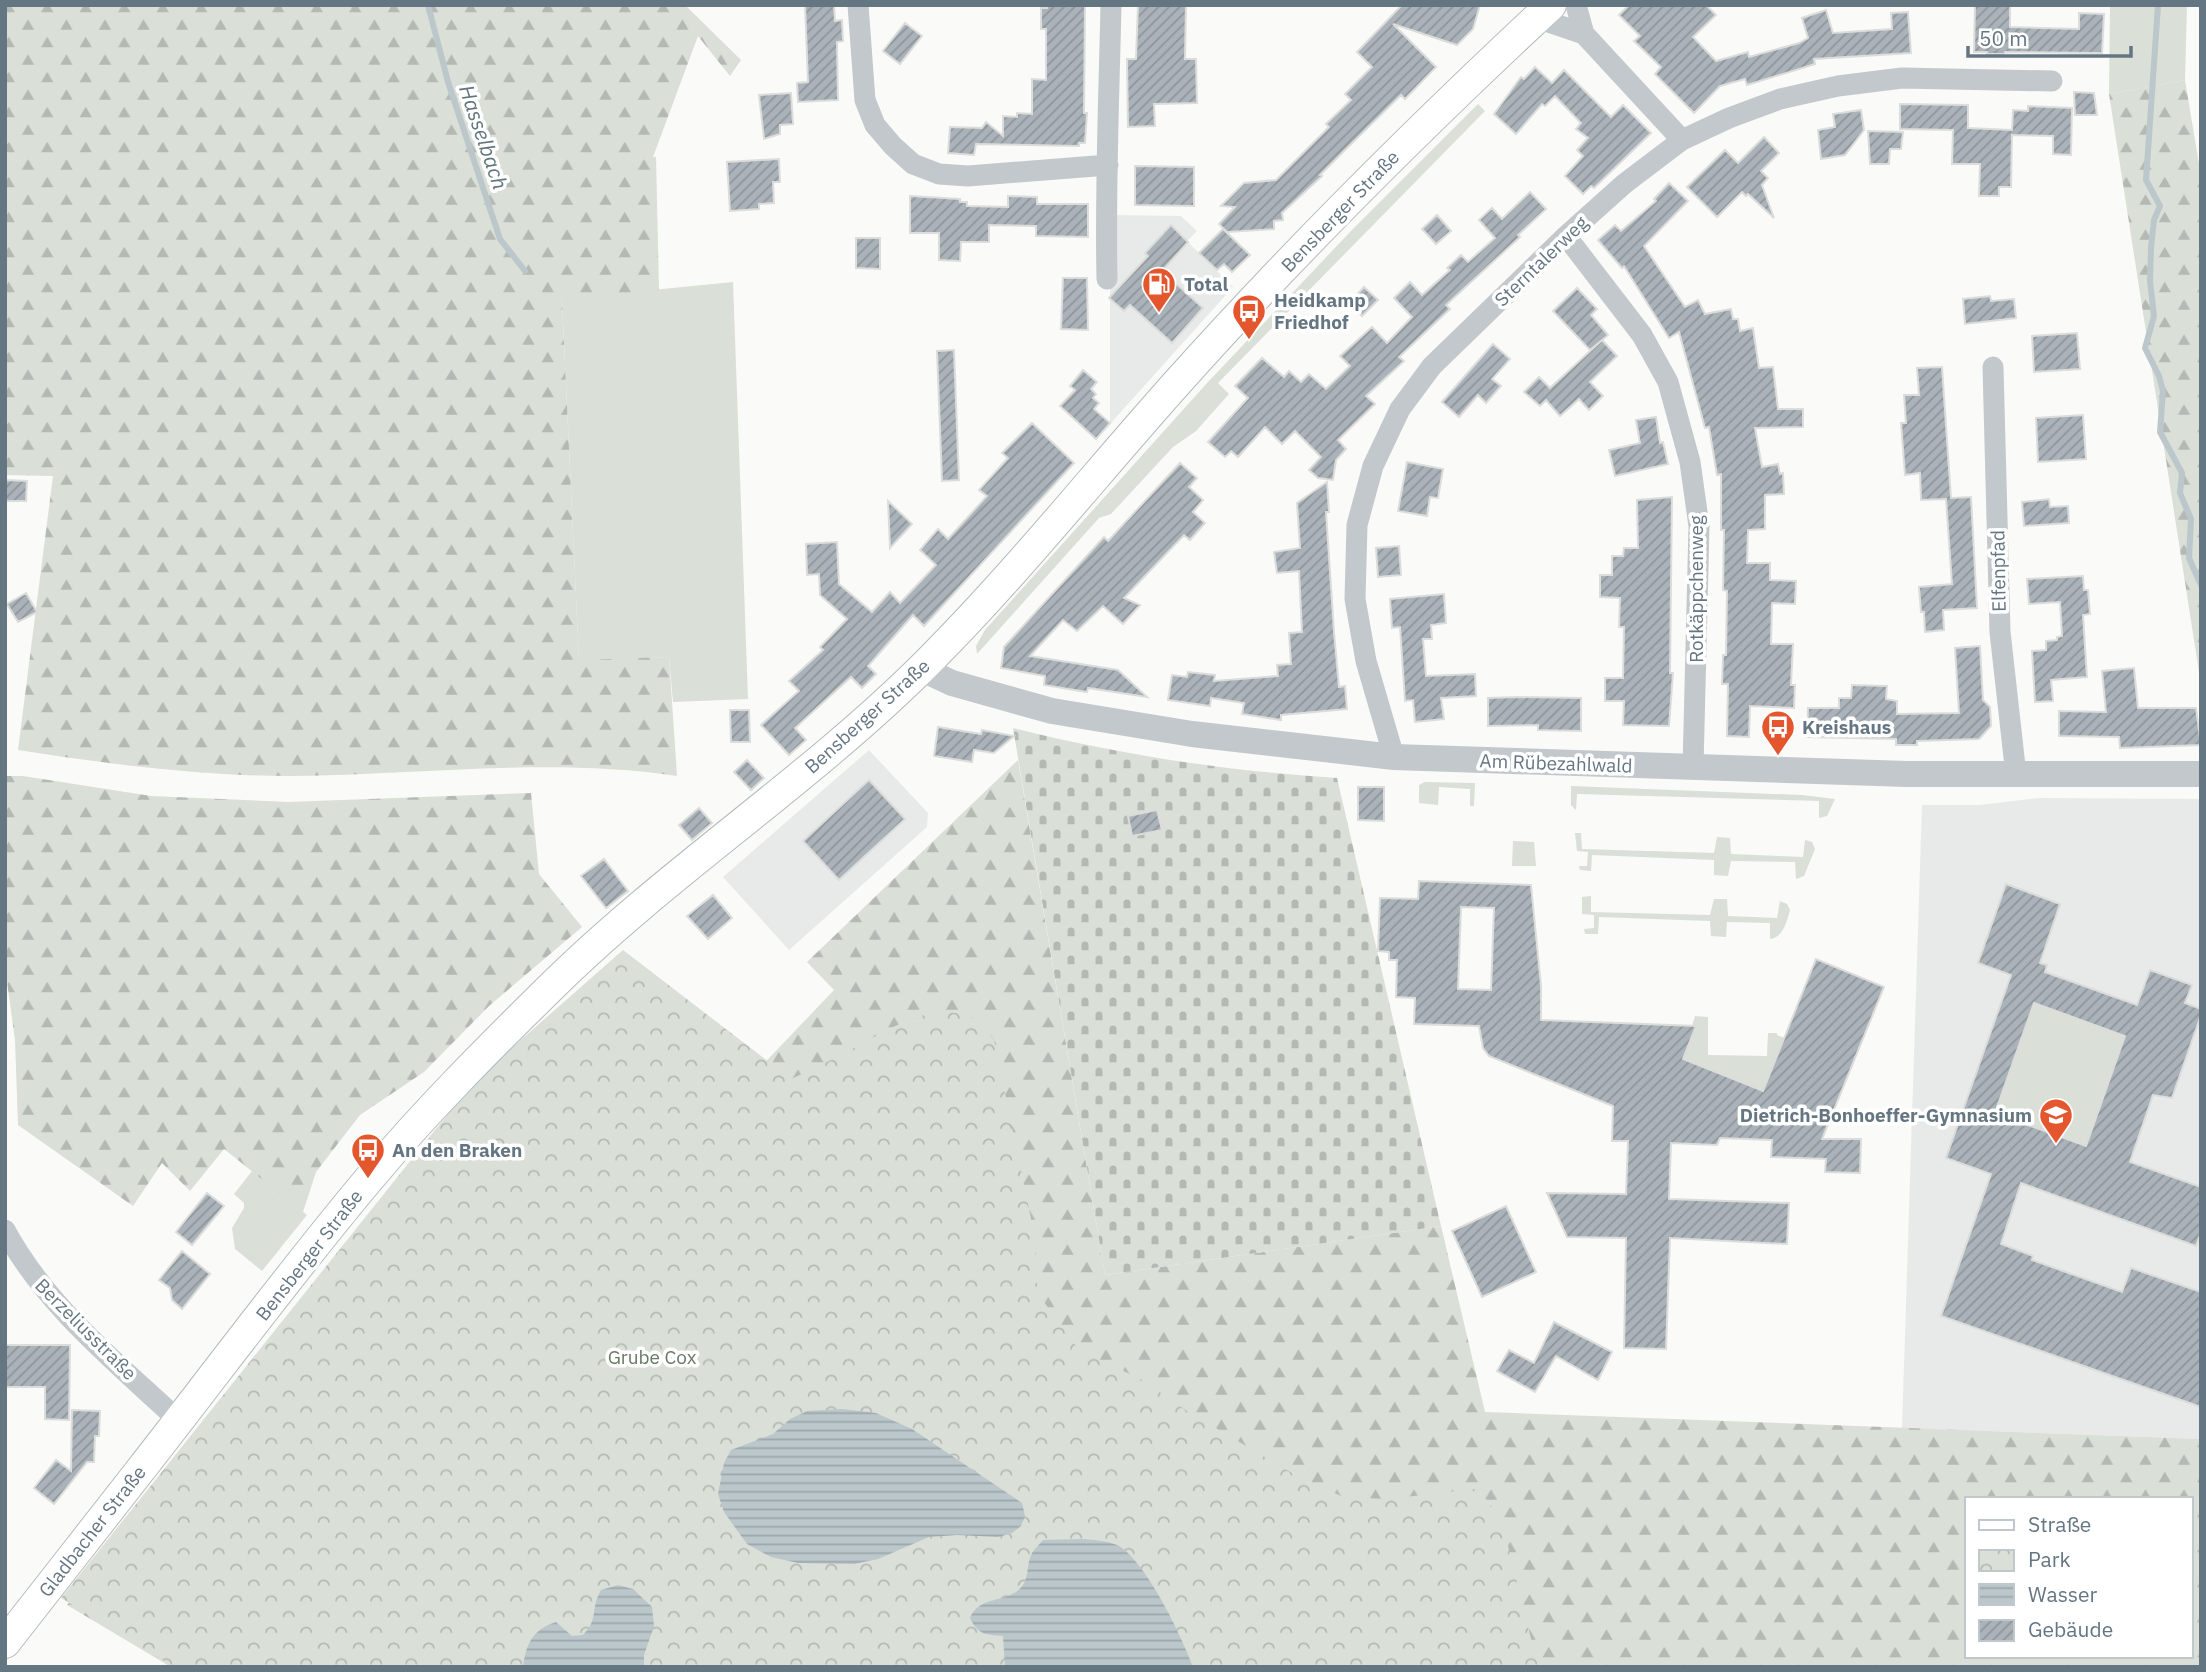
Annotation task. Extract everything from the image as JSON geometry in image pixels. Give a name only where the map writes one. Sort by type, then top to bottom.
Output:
[{"type":"main road","name":"Bensberger Straße","points":[[178,1420],[368,1180],[442,1098],[544,994],[624,921],[808,769],[922,669],[980,608],[1180,379],[1308,243],[1447,103],[1544,12]]},
{"type":"main road","name":"Gladbacher Straße","points":[[5,1643],[178,1420]]},
{"type":"street","points":[[858,5],[865,100],[876,125],[893,146],[913,164],[939,174],[968,176],[1108,165]]},
{"type":"street","points":[[1107,279],[1105,198],[1111,5]]},
{"type":"street","points":[[1576,5],[1584,34]]},
{"type":"street","points":[[1544,12],[1584,34],[1682,140]]},
{"type":"street","name":"Sterntalerweg","points":[[1394,757],[1366,661],[1355,599],[1357,525],[1373,466],[1400,409],[1432,366],[1566,236],[1624,184],[1682,140],[1729,118],[1780,99],[1838,86],[1902,78],[2052,81]]},
{"type":"street","name":"Rotkäppchenweg","points":[[1566,236],[1642,335],[1668,382],[1690,462],[1699,526],[1693,768]]},
{"type":"street","name":"Elfenpfad","points":[[1993,367],[2000,632],[2016,775]]},
{"type":"street","name":"Am Rübezahlwald","points":[[922,669],[951,683],[1052,711],[1192,734],[1394,757],[1906,774],[2201,774]]},
{"type":"street","name":"Berzeliusstraße","points":[[5,1230],[37,1281],[83,1330],[178,1420]]},
{"type":"shaded area","points":[[1110,215],[1181,216],[1197,231],[1187,241],[1233,287],[1110,424]]},
{"type":"shaded area","points":[[869,750],[928,813],[927,827],[789,950],[723,877]]},
{"type":"shaded area","name":"Dietrich-Bonhoeffer-Gymnasium","points":[[2039,798],[2201,799],[2201,1439],[1902,1428],[1922,805],[1980,805]]},
{"type":"green space","points":[[5,5],[685,5],[741,60],[730,76],[698,36],[653,157],[656,157],[659,290],[562,300],[579,660],[669,657],[677,776],[533,767],[339,775],[222,774],[18,750],[53,476],[5,475]]},
{"type":"green space","points":[[2110,5],[2187,5],[2185,80],[2109,94]]},
{"type":"green space","points":[[2185,80],[2201,176],[2201,685],[2109,94]]},
{"type":"green space","points":[[1478,104],[1485,111],[1218,383],[1229,394],[1196,431],[1173,447],[1111,514],[1099,518],[977,654],[976,646],[985,630],[1208,382],[1351,231]]},
{"type":"green space","points":[[733,282],[748,699],[673,702],[669,657],[579,661],[562,299]]},
{"type":"green space","points":[[1013,728],[1174,760],[1337,778],[1441,1226],[1105,1275]]},
{"type":"green space","name":"Grube Cox","points":[[1018,760],[1105,1275],[1441,1226],[1485,1412],[2201,1439],[2201,1667],[171,1667],[67,1605],[164,1484],[752,1076],[834,990],[807,962]]},
{"type":"green space","points":[[5,776],[23,776],[151,796],[288,802],[531,793],[539,874],[582,927],[489,1006],[424,1072],[360,1115],[316,1172],[303,1212],[224,1149],[190,1191],[162,1163],[133,1206],[18,1125],[15,1040],[5,967]]},
{"type":"green space","points":[[1425,782],[1475,783],[1474,806],[1470,806],[1470,789],[1439,787],[1438,805],[1419,803],[1419,785]]},
{"type":"green space","points":[[1571,786],[1802,795],[1835,799],[1827,816],[1819,818],[1819,801],[1577,794],[1576,810],[1571,805]]},
{"type":"green space","points":[[1575,833],[1581,833],[1582,849],[1714,853],[1717,837],[1730,838],[1731,854],[1803,857],[1805,840],[1812,842],[1815,849],[1804,876],[1796,879],[1795,862],[1731,861],[1728,876],[1714,875],[1714,860],[1592,855],[1591,871],[1580,870],[1579,866],[1587,866],[1588,852],[1577,851]]},
{"type":"green space","points":[[1513,841],[1534,842],[1536,866],[1512,866]]},
{"type":"green space","points":[[1591,896],[1591,912],[1710,915],[1714,899],[1727,899],[1728,916],[1777,918],[1780,901],[1787,904],[1790,910],[1781,932],[1770,939],[1770,923],[1727,922],[1726,937],[1711,936],[1710,921],[1599,917],[1598,934],[1585,934],[1584,929],[1594,928],[1594,915],[1582,914],[1582,897]]},
{"type":"green space","name":"Grube Cox","points":[[623,950],[791,1079],[916,1018],[948,1012],[965,1015],[982,1025],[994,1040],[1036,1243],[1035,1279],[1044,1302],[1078,1349],[1142,1380],[1187,1411],[1292,1473],[1343,1497],[1388,1499],[1474,1489],[1486,1499],[1502,1522],[1538,1667],[174,1667],[61,1598],[451,1110],[498,1060]]},
{"type":"green space","points":[[2034,1003],[2125,1036],[2086,1146],[1995,1113]]},
{"type":"green space","points":[[1695,1016],[1708,1017],[1708,1055],[1767,1056],[1768,1033],[1777,1033],[1785,1038],[1763,1091],[1683,1059],[1696,1027],[1692,1026]]},
{"type":"green space","points":[[252,1171],[307,1215],[262,1271],[235,1249],[232,1228],[244,1208],[244,1203],[234,1194]]},
{"type":"water","points":[[842,1409],[876,1413],[912,1429],[1022,1503],[1025,1516],[1021,1526],[1012,1533],[998,1537],[929,1537],[878,1559],[854,1564],[798,1563],[771,1557],[747,1544],[724,1512],[718,1494],[724,1463],[731,1450],[773,1434],[790,1419],[807,1411]]},
{"type":"water","points":[[1084,1539],[1117,1545],[1128,1553],[1150,1582],[1172,1619],[1193,1667],[1005,1667],[1003,1636],[979,1630],[970,1618],[974,1611],[984,1603],[1010,1595],[1021,1588],[1032,1553],[1043,1540]]},
{"type":"water","points":[[618,1585],[633,1589],[652,1607],[654,1626],[644,1655],[644,1667],[523,1667],[526,1651],[536,1633],[556,1622],[572,1636],[583,1635],[593,1619],[601,1590]]},
{"type":"building","points":[[805,5],[834,5],[835,21],[842,20],[843,41],[837,42],[838,100],[798,102],[797,83],[808,82]]},
{"type":"building","points":[[1047,5],[1085,5],[1085,143],[1079,143],[1079,146],[976,144],[974,155],[948,153],[950,127],[982,128],[986,122],[1003,136],[1003,116],[1032,114],[1032,79],[1046,80],[1046,29],[1041,29],[1041,8],[1047,8]]},
{"type":"building","points":[[1138,5],[1186,5],[1185,59],[1196,59],[1197,103],[1154,104],[1155,126],[1128,127],[1127,59],[1136,59]]},
{"type":"building","points":[[1402,5],[1480,5],[1473,29],[1457,45],[1393,24],[1436,67],[1405,99],[1401,95],[1282,213],[1283,220],[1274,221],[1274,229],[1227,232],[1219,224],[1235,207],[1221,206],[1244,183],[1276,180],[1329,127],[1326,124],[1351,100],[1345,94],[1372,67],[1357,52]]},
{"type":"building","points":[[1629,5],[1706,5],[1716,15],[1693,37],[1716,61],[1748,52],[1749,57],[1799,43],[1808,38],[1802,18],[1826,10],[1833,33],[1892,29],[1891,13],[1908,12],[1911,53],[1814,59],[1815,64],[1747,85],[1745,79],[1720,86],[1694,113],[1655,74],[1661,67],[1634,41],[1640,36],[1619,15]]},
{"type":"building","points":[[2010,5],[2010,27],[2079,29],[2079,13],[2104,14],[2102,53],[1974,52],[1975,6]]},
{"type":"building","points":[[905,23],[922,36],[900,64],[883,51]]},
{"type":"building","points":[[1535,67],[1552,83],[1564,70],[1611,117],[1623,105],[1651,133],[1594,188],[1591,186],[1583,194],[1565,176],[1583,156],[1577,150],[1588,138],[1576,129],[1581,123],[1555,96],[1545,106],[1542,104],[1516,134],[1494,114],[1521,77],[1524,79]]},
{"type":"building","points":[[2074,92],[2094,93],[2097,115],[2075,115]]},
{"type":"building","points":[[791,93],[793,124],[780,125],[780,134],[764,139],[759,95]]},
{"type":"building","points":[[1900,104],[1968,105],[1968,128],[2012,130],[2013,110],[2028,111],[2028,106],[2072,108],[2071,155],[2053,154],[2053,136],[2012,135],[2011,187],[1999,187],[1999,196],[1979,196],[1980,164],[1952,164],[1953,130],[1900,129]]},
{"type":"building","points":[[1861,110],[1864,130],[1845,155],[1821,159],[1818,130],[1835,127],[1833,114]]},
{"type":"building","points":[[1868,131],[1903,132],[1901,149],[1890,149],[1889,164],[1870,164]]},
{"type":"building","points":[[1764,137],[1779,153],[1761,171],[1768,178],[1762,185],[1774,218],[1748,194],[1746,196],[1742,192],[1717,217],[1687,187],[1725,150],[1738,163]]},
{"type":"building","points":[[779,159],[780,182],[773,182],[774,203],[759,204],[759,209],[730,211],[727,162]]},
{"type":"building","points":[[1135,166],[1194,167],[1194,206],[1135,205]]},
{"type":"building","points":[[1669,183],[1688,201],[1644,246],[1685,307],[1698,300],[1705,314],[1731,309],[1733,319],[1738,319],[1740,331],[1753,328],[1759,368],[1773,367],[1778,409],[1803,409],[1803,427],[1755,428],[1762,467],[1778,464],[1780,474],[1783,473],[1784,494],[1765,495],[1765,529],[1748,530],[1747,563],[1770,563],[1770,580],[1796,581],[1795,604],[1772,603],[1771,644],[1793,644],[1791,685],[1795,685],[1794,708],[1750,706],[1749,737],[1727,736],[1728,684],[1722,684],[1723,655],[1726,655],[1727,591],[1723,590],[1721,474],[1717,475],[1709,427],[1705,428],[1679,332],[1669,338],[1624,266],[1622,268],[1598,240],[1615,225],[1621,231],[1656,201],[1654,199]]},
{"type":"building","points":[[1530,192],[1546,209],[1518,235],[1520,237],[1446,305],[1450,309],[1399,357],[1404,361],[1366,396],[1375,404],[1338,440],[1346,449],[1336,460],[1333,480],[1318,478],[1309,470],[1321,457],[1295,431],[1282,444],[1265,427],[1238,457],[1231,451],[1225,457],[1208,442],[1248,398],[1235,386],[1262,358],[1284,377],[1289,371],[1301,382],[1309,374],[1326,389],[1350,366],[1340,356],[1372,327],[1387,343],[1412,317],[1394,298],[1410,282],[1422,295],[1450,270],[1447,268],[1461,255],[1468,262],[1495,238],[1479,220],[1492,208],[1502,219]]},
{"type":"building","points":[[910,196],[960,199],[960,202],[967,202],[967,206],[1008,207],[1008,196],[1037,197],[1037,204],[1088,204],[1088,237],[1036,236],[1036,226],[989,225],[989,242],[961,242],[960,261],[939,260],[939,233],[910,233]]},
{"type":"building","points":[[1437,215],[1451,231],[1436,244],[1422,229]]},
{"type":"building","points":[[1171,225],[1188,242],[1162,271],[1203,308],[1172,343],[1130,305],[1124,311],[1109,298],[1148,256],[1145,253]]},
{"type":"building","points":[[1223,229],[1250,255],[1232,272],[1224,264],[1217,270],[1199,253]]},
{"type":"building","points":[[856,238],[880,238],[880,269],[856,268]]},
{"type":"building","points":[[1063,278],[1087,278],[1088,330],[1061,329]]},
{"type":"building","points":[[1364,287],[1378,300],[1362,316],[1349,303]]},
{"type":"building","points":[[1577,288],[1597,309],[1591,315],[1608,335],[1590,350],[1553,311]]},
{"type":"building","points":[[1990,296],[1991,301],[2014,299],[2016,318],[1965,324],[1963,299]]},
{"type":"building","points":[[2077,333],[2080,369],[2034,372],[2032,336]]},
{"type":"building","points":[[1602,340],[1617,356],[1590,382],[1603,396],[1589,410],[1579,399],[1560,416],[1546,400],[1540,406],[1524,392],[1539,377],[1550,388]]},
{"type":"building","points":[[1493,344],[1510,359],[1492,379],[1501,386],[1486,403],[1478,395],[1459,417],[1442,402]]},
{"type":"building","points":[[954,350],[959,480],[942,481],[937,351]]},
{"type":"building","points":[[1942,367],[1951,498],[1971,497],[1977,608],[1943,610],[1944,630],[1925,632],[1919,587],[1952,584],[1946,499],[1921,500],[1920,473],[1905,475],[1901,423],[1906,423],[1904,395],[1919,395],[1917,368]]},
{"type":"building","points":[[1083,370],[1097,382],[1091,389],[1096,394],[1093,398],[1099,403],[1094,409],[1110,423],[1096,439],[1060,406],[1075,390],[1070,386]]},
{"type":"building","points":[[2083,415],[2086,459],[2038,462],[2036,418]]},
{"type":"building","points":[[1656,417],[1660,443],[1663,442],[1668,464],[1615,476],[1609,450],[1640,443],[1636,420]]},
{"type":"building","points":[[1032,423],[1074,463],[924,626],[913,615],[868,666],[876,674],[862,688],[851,677],[795,728],[806,740],[789,755],[761,725],[799,691],[789,681],[823,650],[820,647],[847,619],[820,595],[819,574],[807,575],[806,544],[837,542],[839,584],[872,612],[890,592],[900,603],[936,565],[920,550],[938,529],[948,539],[987,496],[979,490],[1008,458],[1002,453]]},
{"type":"building","points":[[1407,462],[1443,469],[1438,498],[1430,497],[1427,516],[1398,511]]},
{"type":"building","points":[[1180,463],[1197,478],[1189,487],[1203,500],[1193,512],[1205,523],[1190,540],[1184,535],[1124,598],[1140,605],[1123,624],[1103,606],[1077,631],[1063,620],[1030,656],[1118,670],[1147,697],[1088,688],[1087,692],[1044,685],[1045,676],[1001,668],[1004,647],[1104,537],[1108,541]]},
{"type":"building","points":[[5,480],[27,481],[26,501],[5,501]]},
{"type":"building","points":[[1327,482],[1329,512],[1326,512],[1334,632],[1339,687],[1345,686],[1347,709],[1281,715],[1281,720],[1242,714],[1244,703],[1211,698],[1210,706],[1168,700],[1172,675],[1187,677],[1188,672],[1215,675],[1214,681],[1278,676],[1277,665],[1291,664],[1289,633],[1302,632],[1299,571],[1277,573],[1274,552],[1300,548],[1297,503]]},
{"type":"building","points":[[1672,497],[1670,673],[1673,673],[1669,726],[1623,725],[1624,701],[1605,701],[1605,678],[1623,678],[1624,627],[1619,627],[1620,598],[1600,597],[1600,575],[1612,575],[1612,556],[1623,556],[1624,548],[1638,548],[1637,500]]},
{"type":"building","points":[[2049,499],[2050,507],[2068,506],[2069,523],[2024,526],[2022,502]]},
{"type":"building","points":[[888,501],[912,524],[890,548]]},
{"type":"building","points":[[1399,546],[1401,575],[1378,577],[1376,548]]},
{"type":"building","points":[[2083,576],[2084,590],[2088,590],[2090,614],[2083,615],[2087,677],[2051,680],[2053,701],[2035,702],[2032,651],[2046,650],[2046,641],[2057,640],[2057,637],[2062,636],[2060,602],[2029,604],[2027,579]]},
{"type":"building","points":[[26,593],[37,612],[18,622],[7,604]]},
{"type":"building","points":[[1444,594],[1446,623],[1431,625],[1432,639],[1423,639],[1426,676],[1475,674],[1476,696],[1441,698],[1444,719],[1415,722],[1413,700],[1405,701],[1400,627],[1392,628],[1390,599]]},
{"type":"building","points":[[1980,646],[1983,700],[1990,707],[1991,726],[1979,739],[1917,741],[1917,745],[1896,745],[1896,739],[1807,737],[1808,708],[1839,708],[1839,698],[1851,698],[1852,685],[1887,686],[1886,699],[1897,701],[1897,714],[1959,713],[1955,648]]},
{"type":"building","points":[[2134,668],[2138,708],[2196,708],[2201,745],[2120,748],[2119,737],[2059,736],[2059,711],[2106,712],[2102,671]]},
{"type":"building","points":[[1488,698],[1581,698],[1581,731],[1538,730],[1538,725],[1488,726]]},
{"type":"building","points":[[730,710],[749,710],[750,742],[731,742]]},
{"type":"building","points":[[938,727],[981,734],[982,730],[1014,736],[994,753],[974,750],[972,762],[934,756]]},
{"type":"building","points":[[747,760],[764,778],[751,790],[734,772]]},
{"type":"building","points":[[869,780],[905,819],[839,880],[803,841]]},
{"type":"building","points":[[1358,787],[1384,787],[1384,821],[1358,820]]},
{"type":"building","points":[[699,808],[712,823],[692,840],[679,825]]},
{"type":"building","points":[[1157,810],[1162,830],[1132,836],[1128,816]]},
{"type":"building","points":[[604,859],[628,891],[606,908],[581,876]]},
{"type":"building","points":[[1419,881],[1531,885],[1541,986],[1541,1020],[1696,1026],[1683,1059],[1763,1091],[1816,959],[1884,987],[1822,1139],[1861,1139],[1860,1173],[1825,1172],[1826,1159],[1771,1157],[1772,1140],[1720,1138],[1717,1145],[1671,1143],[1669,1199],[1789,1203],[1787,1244],[1670,1238],[1666,1349],[1624,1348],[1626,1238],[1567,1237],[1547,1193],[1626,1194],[1628,1141],[1612,1141],[1613,1106],[1489,1056],[1483,1048],[1479,1026],[1414,1024],[1415,998],[1396,997],[1397,960],[1389,960],[1389,952],[1378,951],[1380,898],[1418,899]],"holes":[[[1461,907],[1494,908],[1491,990],[1458,989]]]},
{"type":"building","points":[[2006,884],[2060,904],[2040,963],[2047,965],[2045,972],[2137,1005],[2150,970],[2192,985],[2185,1003],[2201,1009],[2201,1015],[2172,1098],[2153,1095],[2130,1162],[2201,1187],[2201,1232],[2196,1246],[2021,1183],[2001,1244],[2033,1256],[2032,1260],[2122,1292],[2131,1268],[2201,1292],[2201,1407],[1941,1316],[1991,1174],[1946,1158],[2011,975],[1978,963]],"holes":[[[2034,1003],[2125,1036],[2086,1146],[1995,1113]]]},
{"type":"building","points":[[713,895],[732,918],[708,939],[687,916]]},
{"type":"building","points":[[207,1193],[224,1206],[192,1245],[176,1232]]},
{"type":"building","points":[[1506,1206],[1536,1272],[1482,1297],[1452,1231]]},
{"type":"building","points":[[182,1251],[210,1274],[182,1309],[172,1300],[170,1288],[159,1280]]},
{"type":"building","points":[[1554,1322],[1612,1352],[1598,1380],[1556,1356],[1535,1392],[1497,1371],[1509,1350],[1534,1363]]},
{"type":"building","points":[[5,1345],[70,1345],[69,1420],[45,1419],[45,1387],[5,1387]]},
{"type":"building","points":[[72,1410],[100,1411],[99,1436],[95,1436],[94,1462],[87,1462],[54,1504],[34,1488],[56,1460],[71,1471]]},
{"type":"waterway","name":"Hasselbach","points":[[428,5],[448,82],[500,239],[525,271]]},
{"type":"waterway","points":[[2158,5],[2146,180],[2160,206],[2154,220],[2151,248],[2150,281],[2154,316],[2145,348],[2159,376],[2163,391],[2160,432],[2182,473],[2180,493],[2191,519],[2189,558],[2201,585]]},
{"type":"place","name":"Total","points":[[1159,314]]},
{"type":"place","name":"Heidkamp Friedhof","points":[[1249,341]]},
{"type":"place","name":"Kreishaus","points":[[1778,757]]},
{"type":"place","name":"Dietrich-Bonhoeffer-Gymnasium","points":[[2056,1145]]},
{"type":"place","name":"An den Braken","points":[[368,1180]]}]
